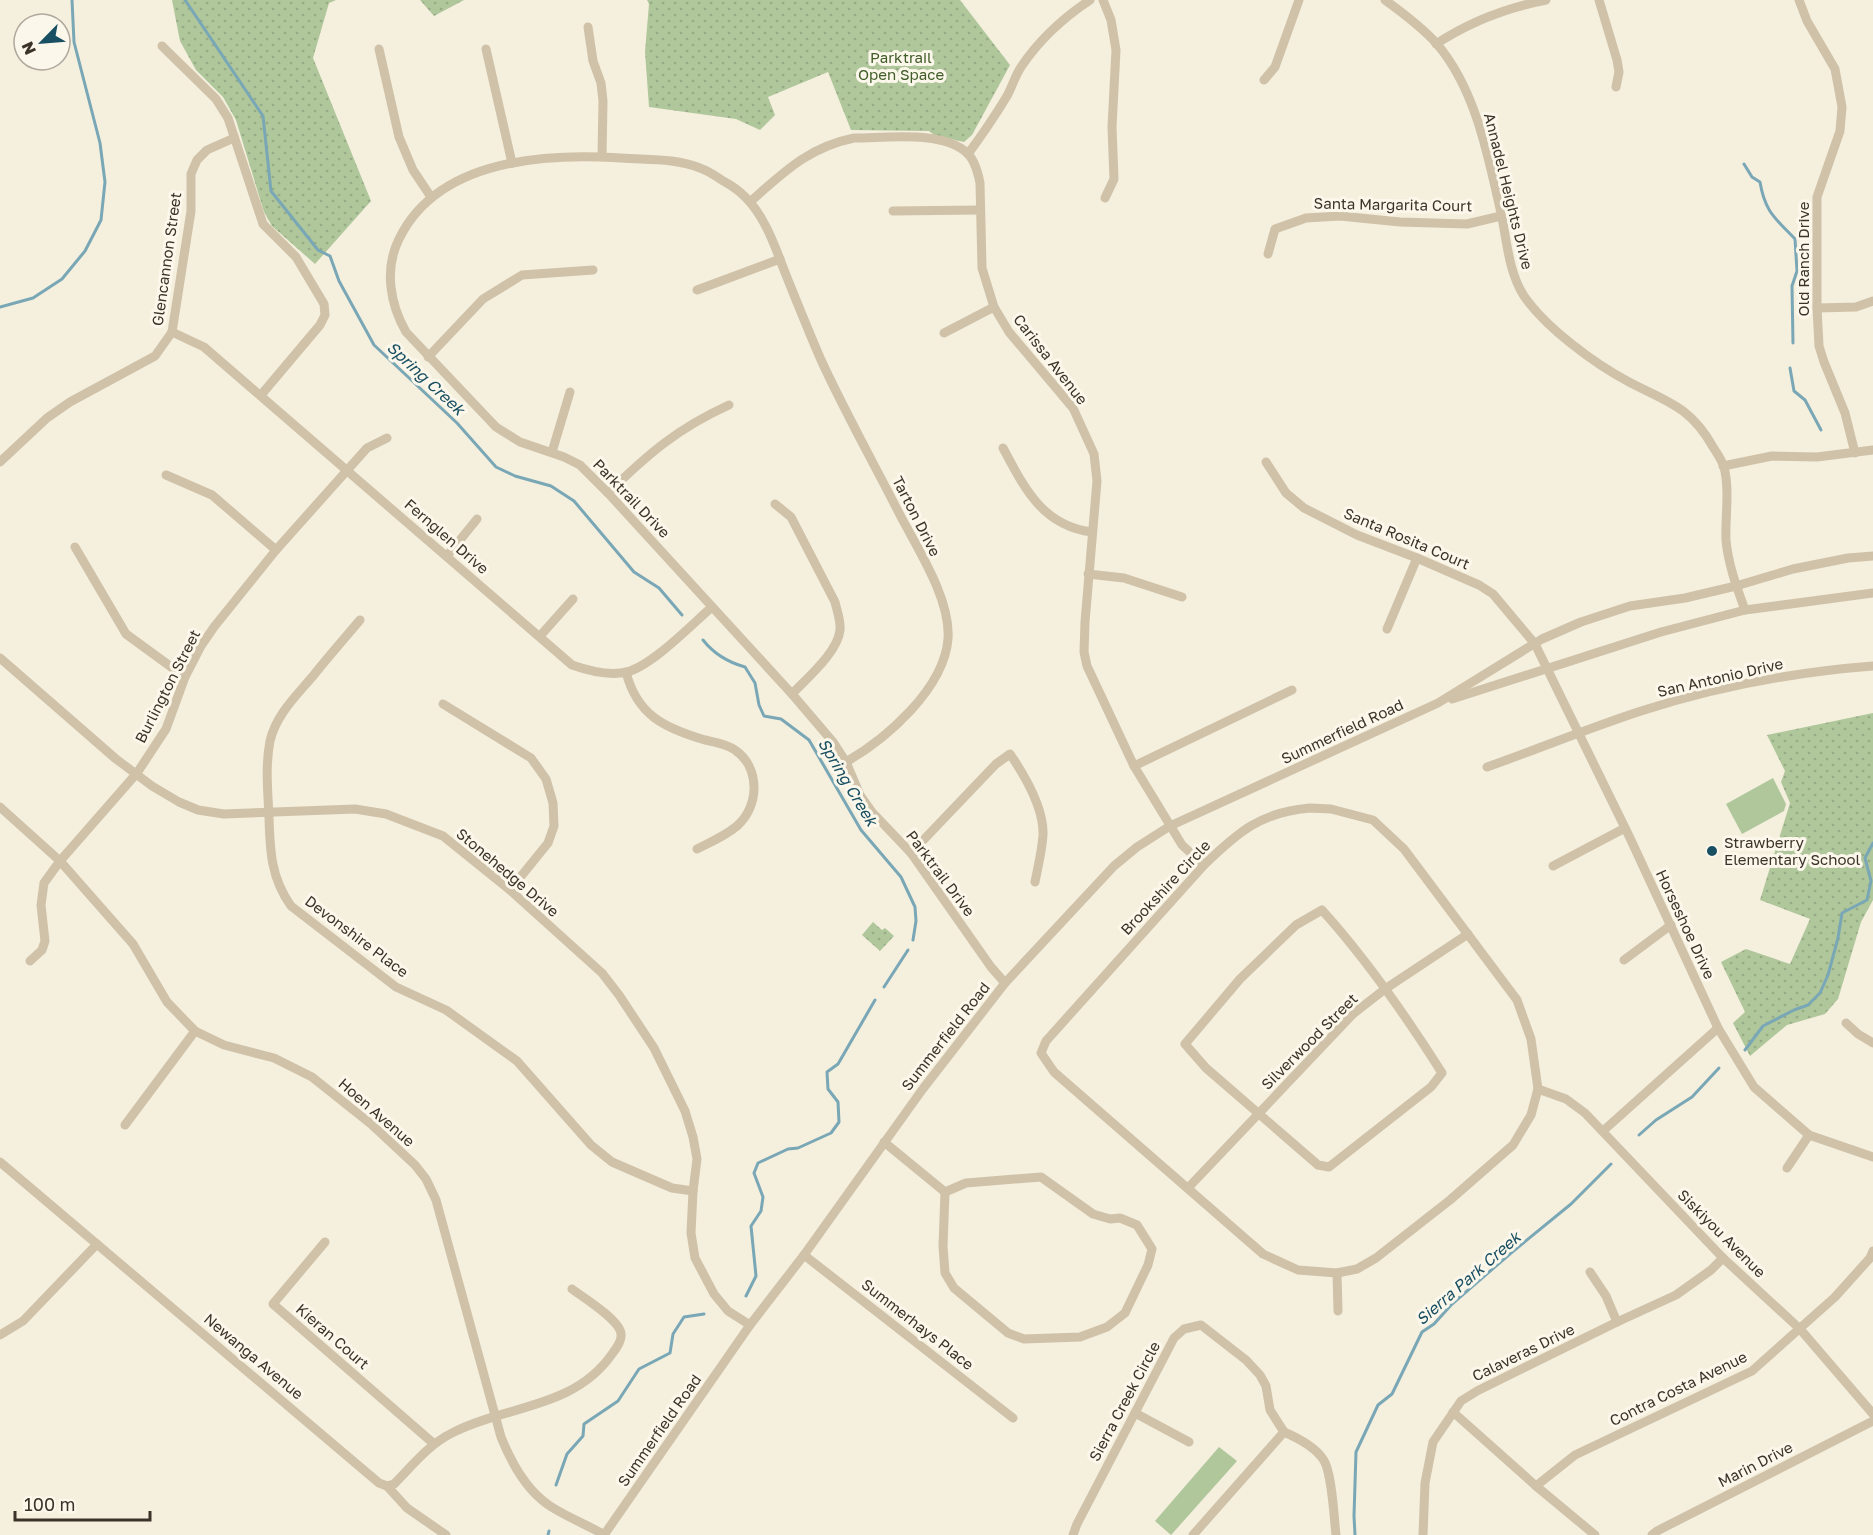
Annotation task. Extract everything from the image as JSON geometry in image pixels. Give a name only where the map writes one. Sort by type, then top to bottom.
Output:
[{"type":"street","points":[[751,201],[805,156],[824,146],[844,140],[935,138],[954,144],[968,154],[991,122],[1025,62],[1065,16],[1090,0]]},
{"type":"street","points":[[1103,0],[1111,20],[1116,50],[1112,127],[1114,179],[1105,198]]},
{"type":"street","points":[[1264,80],[1275,67],[1299,0]]},
{"type":"street","name":"Annadel Heights Drive","points":[[1385,0],[1404,13],[1437,44],[1456,72],[1477,120],[1508,254],[1524,295],[1560,333],[1590,358],[1628,381],[1670,401],[1688,414],[1711,444],[1724,466],[1727,507],[1726,541],[1736,586],[1745,610]]},
{"type":"street","points":[[1437,44],[1461,28],[1491,14],[1546,0]]},
{"type":"street","points":[[1599,0],[1617,60],[1619,72],[1616,87]]},
{"type":"street","name":"Old Ranch Drive","points":[[1799,0],[1807,21],[1835,69],[1842,107],[1840,131],[1817,197],[1816,308],[1819,346],[1845,413],[1855,453]]},
{"type":"street","points":[[588,27],[593,61],[601,83],[603,101],[602,157]]},
{"type":"street","points":[[162,45],[216,99],[228,118],[263,224],[296,257],[326,310],[320,325],[261,395]]},
{"type":"street","points":[[379,49],[399,137],[413,170],[431,197]]},
{"type":"street","points":[[486,49],[512,163]]},
{"type":"street","name":"Glencannon Street","points":[[0,462],[47,418],[70,402],[155,356],[172,332],[191,211],[191,174],[197,160],[207,150],[234,138]]},
{"type":"street","name":"Carissa Avenue","points":[[968,154],[977,170],[980,183],[982,268],[994,307],[1009,332],[1073,408],[1094,454],[1097,481],[1088,574],[1084,652],[1086,666],[1134,766],[1182,845],[1204,865]]},
{"type":"street","name":"Parktrail Drive","points":[[751,201],[729,184],[700,168],[680,162],[571,156],[512,163],[464,177],[431,197],[404,228],[392,258],[390,276],[391,291],[398,318],[406,332],[428,357],[496,427],[520,442],[552,452],[580,465],[792,694],[833,742],[846,762],[860,795],[872,812],[911,853],[991,968],[1005,983]]},
{"type":"street","name":"Tarton Drive","points":[[751,201],[765,224],[822,361],[934,581],[949,628],[945,658],[928,690],[884,738],[846,762]]},
{"type":"street","points":[[894,211],[980,210]]},
{"type":"street","name":"Santa Margarita Court","points":[[1268,254],[1275,229],[1306,218],[1340,216],[1400,222],[1467,224],[1501,216]]},
{"type":"street","points":[[698,290],[780,259]]},
{"type":"street","points":[[428,357],[483,299],[522,275],[593,270]]},
{"type":"street","points":[[1816,308],[1856,307],[1873,301]]},
{"type":"street","points":[[944,333],[994,307]]},
{"type":"street","name":"Fernglen Drive","points":[[172,332],[204,347],[572,665],[590,671],[626,672]]},
{"type":"street","points":[[552,452],[570,392]]},
{"type":"street","points":[[608,493],[648,454],[666,440],[709,414],[729,405]]},
{"type":"street","name":"Burlington Street","points":[[30,961],[42,950],[45,941],[41,905],[44,883],[60,861],[137,773],[165,729],[185,677],[201,646],[276,549],[367,448],[387,438]]},
{"type":"street","points":[[1003,448],[1021,481],[1038,505],[1053,519],[1064,525],[1092,532]]},
{"type":"street","points":[[1724,466],[1772,456],[1817,457],[1873,450]]},
{"type":"street","name":"Santa Rosita Court","points":[[1266,462],[1286,492],[1304,508],[1357,535],[1417,558],[1479,585],[1493,594],[1535,644]]},
{"type":"street","points":[[166,475],[212,495],[276,549]]},
{"type":"street","points":[[775,504],[791,517],[835,602],[839,615],[840,631],[837,642],[826,658],[792,694]]},
{"type":"street","points":[[447,556],[477,519]]},
{"type":"street","points":[[75,547],[126,634],[185,677]]},
{"type":"street","name":"Summerfield Road","points":[[1438,704],[1535,644],[1581,622],[1630,606],[1685,598],[1793,569],[1848,558],[1873,556]]},
{"type":"street","points":[[1387,629],[1417,558]]},
{"type":"street","points":[[1088,574],[1124,578],[1182,597]]},
{"type":"street","name":"Summerfield Road","points":[[604,1535],[750,1325],[804,1255],[922,1090],[1005,983],[1114,866],[1137,847],[1170,826],[1438,704],[1661,633],[1745,610],[1873,593]]},
{"type":"street","points":[[540,636],[573,599]]},
{"type":"street","points":[[697,849],[725,836],[740,824],[754,795],[754,780],[750,765],[733,748],[680,733],[660,723],[643,708],[633,694],[626,672],[647,662],[712,607]]},
{"type":"street","name":"Devonshire Place","points":[[360,620],[281,714],[275,727],[267,760],[270,846],[273,870],[281,891],[291,906],[396,987],[446,1010],[517,1061],[591,1145],[612,1162],[672,1188],[693,1191]]},
{"type":"street","name":"Horseshoe Drive","points":[[1535,644],[1671,924],[1718,1028],[1754,1087],[1809,1135],[1873,1157]]},
{"type":"street","name":"Stonehedge Drive","points":[[0,658],[116,759],[152,786],[179,802],[198,810],[224,814],[355,809],[386,814],[443,836],[510,890],[602,973],[620,995],[654,1048],[685,1111],[693,1137],[697,1159],[691,1233],[695,1258],[704,1279],[714,1294],[728,1311],[750,1325]]},
{"type":"street","name":"San Antonio Drive","points":[[1487,767],[1640,711],[1700,695],[1781,677],[1873,666]]},
{"type":"street","points":[[1134,766],[1293,690]]},
{"type":"street","points":[[443,704],[531,758],[546,779],[553,803],[554,826],[548,843],[510,890]]},
{"type":"street","points":[[911,853],[996,764],[1010,754],[1021,770],[1041,819],[1043,834],[1035,882]]},
{"type":"street","name":"Hoen Avenue","points":[[0,807],[60,861],[133,944],[167,1002],[195,1030],[224,1045],[274,1058],[312,1077],[371,1124],[415,1165],[426,1179],[436,1200],[509,1455],[540,1497],[550,1506],[604,1535]]},
{"type":"street","name":"Brookshire Circle","points":[[1331,809],[1373,820],[1404,849],[1468,934],[1517,1000],[1531,1039],[1538,1089],[1531,1115],[1513,1145],[1450,1200],[1376,1258],[1357,1269],[1337,1273],[1298,1270],[1263,1254],[1054,1071],[1041,1053],[1046,1041],[1204,865],[1247,828],[1266,817],[1288,810],[1331,809]]},
{"type":"street","points":[[1553,866],[1625,828]]},
{"type":"street","points":[[1322,910],[1343,933],[1385,990],[1442,1073],[1431,1087],[1329,1167],[1318,1165],[1258,1113],[1206,1068],[1185,1044],[1248,971],[1296,925],[1322,910]]},
{"type":"street","points":[[1624,960],[1671,924]]},
{"type":"street","name":"Silverwood Street","points":[[1188,1188],[1353,1014],[1468,934]]},
{"type":"street","points":[[1846,1023],[1857,1034],[1873,1043]]},
{"type":"street","points":[[1603,1131],[1718,1028]]},
{"type":"street","points":[[125,1125],[195,1030]]},
{"type":"street","name":"Siskiyou Avenue","points":[[1538,1089],[1566,1099],[1585,1113],[1723,1258],[1800,1329],[1873,1414]]},
{"type":"street","points":[[1787,1168],[1809,1135]]},
{"type":"street","points":[[884,1142],[945,1192]]},
{"type":"street","name":"Newanga Avenue","points":[[0,1162],[379,1483],[387,1486],[407,1508],[446,1535]]},
{"type":"street","points":[[1041,1177],[1092,1214],[1110,1219],[1120,1218],[1137,1225],[1152,1249],[1148,1264],[1125,1313],[1107,1327],[1080,1336],[1024,1340],[1008,1334],[954,1288],[945,1273],[943,1246],[945,1192],[966,1183],[1041,1177]]},
{"type":"street","name":"Kieran Court","points":[[325,1242],[273,1304],[433,1443]]},
{"type":"street","points":[[0,1335],[23,1321],[97,1244]]},
{"type":"street","name":"Contra Costa Avenue","points":[[1536,1486],[1575,1455],[1752,1371],[1834,1297],[1873,1251]]},
{"type":"street","name":"Summerhays Place","points":[[804,1255],[1013,1418]]},
{"type":"street","name":"Calaveras Drive","points":[[1423,1535],[1425,1482],[1432,1442],[1461,1401],[1477,1391],[1676,1295],[1712,1269],[1723,1258]]},
{"type":"street","points":[[1590,1272],[1606,1296],[1617,1322]]},
{"type":"street","points":[[1337,1273],[1338,1311]]},
{"type":"street","points":[[387,1486],[394,1484],[433,1443],[462,1428],[496,1416],[530,1408],[578,1386],[599,1372],[618,1347],[622,1335],[618,1324],[572,1288]]},
{"type":"street","name":"Sierra Creek Circle","points":[[1073,1535],[1174,1338],[1184,1329],[1201,1325],[1246,1360],[1260,1375],[1266,1386],[1270,1410],[1284,1432]]},
{"type":"street","points":[[1453,1412],[1595,1535]]},
{"type":"street","points":[[1135,1413],[1189,1442]]},
{"type":"street","name":"Marin Drive","points":[[1652,1535],[1873,1421]]},
{"type":"street","points":[[1193,1535],[1284,1432],[1309,1445],[1324,1460],[1328,1472],[1336,1535]]},
{"type":"green space","points":[[172,0],[336,0],[329,3],[313,58],[371,201],[315,264],[272,226],[264,212],[236,120],[223,97],[196,70],[180,41]]},
{"type":"green space","points":[[420,0],[464,0],[434,16]]},
{"type":"green space","name":"Parktrail Open Space","points":[[647,0],[960,0],[1010,65],[972,135],[964,142],[934,135],[929,131],[851,130],[828,72],[768,97],[775,115],[760,130],[736,119],[649,107],[645,52],[649,4]]},
{"type":"green space","points":[[1873,713],[1873,900],[1861,922],[1838,999],[1825,1014],[1787,1025],[1750,1056],[1733,1023],[1745,1012],[1721,962],[1746,949],[1790,964],[1810,919],[1760,900],[1790,803],[1781,782],[1785,771],[1767,735]]},
{"type":"green space","points":[[1773,778],[1786,804],[1784,811],[1742,834],[1726,804]]},
{"type":"green space","points":[[873,922],[894,936],[880,951],[862,935]]},
{"type":"green space","points":[[1219,1447],[1237,1461],[1171,1535],[1155,1521]]},
{"type":"waterway","name":"Spring Creek","points":[[0,307],[33,298],[62,279],[85,251],[101,220],[105,182],[100,143],[74,42],[72,0]]},
{"type":"waterway","name":"Spring Creek","points":[[185,0],[263,116],[271,191],[318,250],[330,256],[339,281],[374,345],[457,423],[496,467],[515,476],[551,486],[574,501],[634,572],[659,588],[682,615]]},
{"type":"waterway","points":[[1744,164],[1752,177],[1760,182],[1765,201],[1772,214],[1795,239],[1797,271],[1792,286],[1793,343]]},
{"type":"waterway","points":[[1790,368],[1794,391],[1805,400],[1821,430]]},
{"type":"waterway","name":"Spring Creek","points":[[703,640],[721,657],[745,667],[755,683],[759,705],[764,716],[781,719],[809,740],[861,830],[901,877],[915,907],[916,921],[913,940]]},
{"type":"waterway","name":"Sierra Park Creek","points":[[1745,1050],[1763,1026],[1808,1005],[1820,993],[1828,975],[1842,913],[1867,900],[1871,881],[1865,858],[1873,843]]},
{"type":"waterway","name":"Spring Creek","points":[[884,987],[908,950]]},
{"type":"waterway","name":"Spring Creek","points":[[746,1296],[756,1276],[751,1226],[761,1211],[763,1197],[754,1173],[758,1163],[831,1133],[839,1122],[838,1102],[828,1089],[827,1072],[838,1064],[875,1000]]},
{"type":"waterway","name":"Sierra Park Creek","points":[[1639,1135],[1656,1120],[1692,1097],[1719,1068]]},
{"type":"waterway","name":"Sierra Park Creek","points":[[1355,1535],[1356,1452],[1378,1405],[1392,1394],[1422,1332],[1434,1324],[1452,1304],[1511,1253],[1571,1204],[1611,1164]]},
{"type":"waterway","name":"Spring Creek","points":[[556,1485],[567,1454],[583,1436],[584,1424],[618,1401],[639,1369],[670,1353],[673,1334],[684,1317],[704,1314]]},
{"type":"waterway","name":"Spring Creek","points":[[548,1535],[549,1531]]},
{"type":"place","name":"Strawberry Elementary School","points":[[1712,851]]}]
